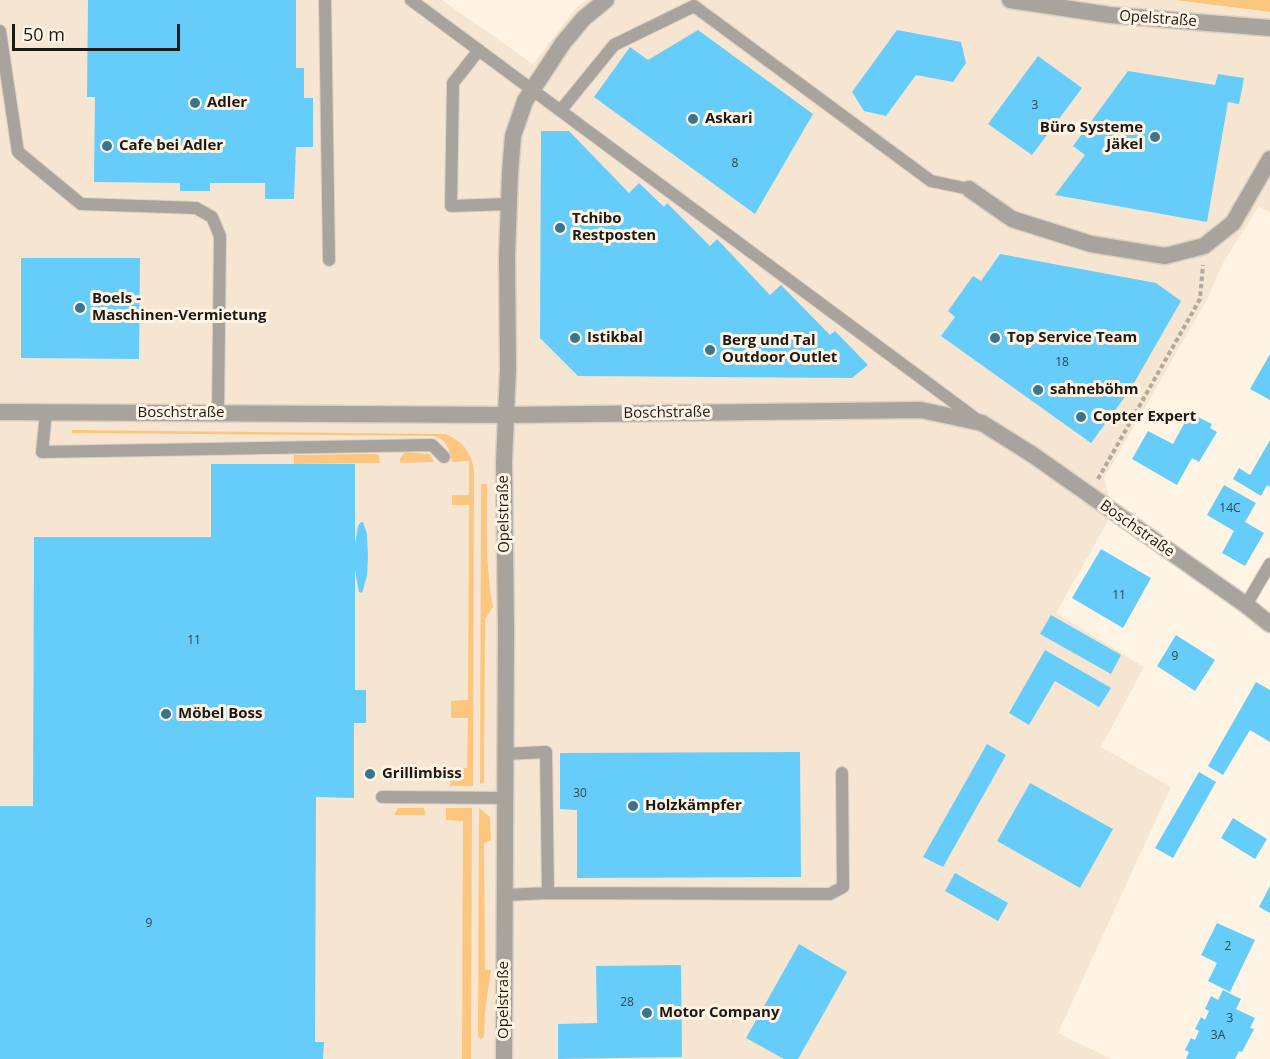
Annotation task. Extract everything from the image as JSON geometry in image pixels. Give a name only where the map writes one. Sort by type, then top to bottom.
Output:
[{"type":"street","name":"Opelstraße","points":[[504,1059],[506,629],[504,462],[508,369],[507,256],[513,136],[525,101],[563,43],[584,18],[606,0]]},
{"type":"street","name":"Opelstraße","points":[[1010,0],[1110,15],[1270,28]]},
{"type":"street","points":[[969,189],[1012,219],[1091,244],[1165,256],[1204,246],[1233,224],[1270,159]]},
{"type":"street","name":"Boschstraße","points":[[0,412],[506,415],[921,410],[982,423],[1033,455],[1270,624]]},
{"type":"lane","points":[[324,0],[329,260]]},
{"type":"lane","points":[[411,0],[982,423]]},
{"type":"lane","points":[[561,110],[614,45],[694,6],[931,181],[969,189]]},
{"type":"lane","points":[[0,31],[18,152],[81,204],[196,208],[212,218],[220,236],[218,413]]},
{"type":"lane","points":[[479,50],[453,83],[451,206],[509,204]]},
{"type":"lane","points":[[46,413],[42,452],[432,445],[444,457]]},
{"type":"lane","points":[[1246,605],[1270,564]]},
{"type":"lane","points":[[505,754],[546,752],[548,893]]},
{"type":"lane","points":[[505,895],[548,893],[830,894],[843,886],[842,773]]},
{"type":"lane","points":[[382,797],[505,798]]},
{"type":"path","points":[[1100,477],[1200,299],[1203,258]]},
{"type":"shaded area","points":[[0,0],[442,0],[533,64],[575,9],[586,0],[1174,0],[1270,12],[1270,213],[1259,206],[1222,265],[1208,298],[1104,478],[1113,512],[1056,613],[1144,667],[1101,747],[1171,787],[1058,1033],[1111,1059],[0,1059]]},
{"type":"shaded area","points":[[1174,0],[1270,0],[1270,12]]},
{"type":"shaded area","points":[[72,430],[445,434],[461,444],[471,458],[474,471],[473,786],[450,786],[451,768],[467,768],[468,718],[451,718],[451,701],[468,700],[469,505],[452,505],[452,495],[469,495],[469,461],[452,462],[447,445],[434,436],[72,433]]},
{"type":"shaded area","points":[[405,452],[430,454],[434,462],[400,463],[400,458]]},
{"type":"shaded area","points":[[294,455],[379,455],[380,463],[294,464]]},
{"type":"shaded area","points":[[481,484],[487,484],[488,561],[493,607],[485,619],[484,783],[480,784]]},
{"type":"shaded area","points":[[398,808],[424,808],[425,815],[394,815]]},
{"type":"shaded area","points":[[446,808],[472,808],[471,1059],[462,1059],[463,821],[446,820]]},
{"type":"shaded area","points":[[479,808],[490,817],[491,840],[484,843],[485,970],[491,970],[484,1037],[481,1039],[478,1036]]},
{"type":"building","name":"Adler","points":[[88,0],[296,0],[296,68],[304,68],[304,98],[313,98],[313,147],[296,147],[294,199],[265,199],[265,183],[210,183],[210,191],[180,191],[180,183],[94,182],[95,97],[87,97]]},
{"type":"building","points":[[698,30],[813,114],[755,214],[594,97],[630,47],[648,60]]},
{"type":"building","points":[[897,30],[961,42],[966,63],[953,82],[916,75],[886,116],[864,111],[852,92]]},
{"type":"building","points":[[1038,56],[1082,88],[1032,155],[988,124]]},
{"type":"building","points":[[1128,71],[1215,85],[1218,74],[1244,78],[1239,104],[1228,102],[1207,222],[1055,195],[1085,155],[1073,146]]},
{"type":"building","points":[[541,131],[569,131],[629,193],[639,183],[664,207],[667,203],[710,246],[717,239],[770,295],[781,285],[830,335],[835,331],[868,365],[852,378],[578,376],[540,338]]},
{"type":"building","points":[[1000,254],[1156,283],[1181,301],[1130,390],[1091,443],[941,336],[955,317],[948,311],[973,276],[981,281]]},
{"type":"building","name":"Boels - Maschinen-Vermietung","points":[[21,258],[140,258],[139,359],[21,358]]},
{"type":"building","points":[[1270,354],[1270,400],[1250,389]]},
{"type":"building","points":[[1190,413],[1212,424],[1210,428],[1217,432],[1199,462],[1192,458],[1177,485],[1132,459],[1148,431],[1173,444]]},
{"type":"building","points":[[1270,440],[1270,487],[1267,485],[1261,496],[1233,479],[1239,468],[1250,475]]},
{"type":"building","points":[[211,464],[355,464],[355,544],[358,526],[363,522],[367,534],[368,557],[367,576],[362,593],[359,592],[355,570],[355,690],[366,690],[366,723],[354,723],[354,798],[316,797],[315,1042],[324,1042],[323,1059],[0,1059],[0,806],[33,806],[34,537],[211,537]]},
{"type":"building","points":[[1224,485],[1256,503],[1245,522],[1264,533],[1245,566],[1222,553],[1234,531],[1207,515]]},
{"type":"building","points":[[1101,549],[1151,578],[1123,628],[1072,598]]},
{"type":"building","points":[[1051,615],[1121,655],[1111,674],[1040,634]]},
{"type":"building","points":[[1176,635],[1215,660],[1195,691],[1157,666]]},
{"type":"building","points":[[1045,650],[1111,688],[1099,707],[1055,681],[1029,725],[1009,713]]},
{"type":"building","points":[[1256,682],[1270,690],[1270,742],[1250,730],[1223,775],[1208,766]]},
{"type":"building","points":[[987,744],[1006,755],[943,867],[923,857]]},
{"type":"building","points":[[800,752],[801,877],[577,878],[577,810],[560,809],[560,753]]},
{"type":"building","points":[[1199,772],[1216,782],[1173,858],[1155,848]]},
{"type":"building","points":[[1030,783],[1113,829],[1080,888],[997,841]]},
{"type":"building","points":[[1233,818],[1267,839],[1255,859],[1221,838]]},
{"type":"building","points":[[955,873],[1008,903],[998,921],[945,891]]},
{"type":"building","points":[[1270,886],[1270,913],[1259,907]]},
{"type":"building","points":[[1217,923],[1255,940],[1230,992],[1208,981],[1217,963],[1201,955]]},
{"type":"building","points":[[799,944],[847,972],[798,1059],[784,1059],[746,1038]]},
{"type":"building","points":[[681,965],[682,1057],[558,1059],[558,1024],[597,1023],[596,966]]},
{"type":"building","points":[[1223,990],[1241,999],[1236,1009],[1255,1018],[1250,1028],[1254,1029],[1242,1052],[1239,1051],[1235,1059],[1186,1059],[1189,1052],[1185,1050],[1191,1038],[1195,1040],[1199,1031],[1195,1029],[1201,1017],[1205,1020],[1209,1011],[1205,1009],[1211,996],[1218,1000]]},
{"type":"place","name":"Adler","points":[[195,103]]},
{"type":"place","name":"Askari","points":[[693,119]]},
{"type":"place","name":"Büro Systeme Jäkel","points":[[1155,137]]},
{"type":"place","name":"Cafe bei Adler","points":[[107,146]]},
{"type":"place","name":"Tchibo Restposten","points":[[560,228]]},
{"type":"place","name":"Boels - Maschinen-Vermietung","points":[[80,308]]},
{"type":"place","name":"Istikbal","points":[[575,338]]},
{"type":"place","name":"Top Service Team","points":[[995,338]]},
{"type":"place","name":"Berg und Tal Outdoor Outlet","points":[[710,350]]},
{"type":"place","name":"sahneböhm","points":[[1038,390]]},
{"type":"place","name":"Copter Expert","points":[[1081,417]]},
{"type":"place","name":"Möbel Boss","points":[[166,714]]},
{"type":"place","name":"Grillimbiss","points":[[370,774]]},
{"type":"place","name":"Holzkämpfer","points":[[633,806]]},
{"type":"place","name":"Motor Company","points":[[647,1013]]}]
